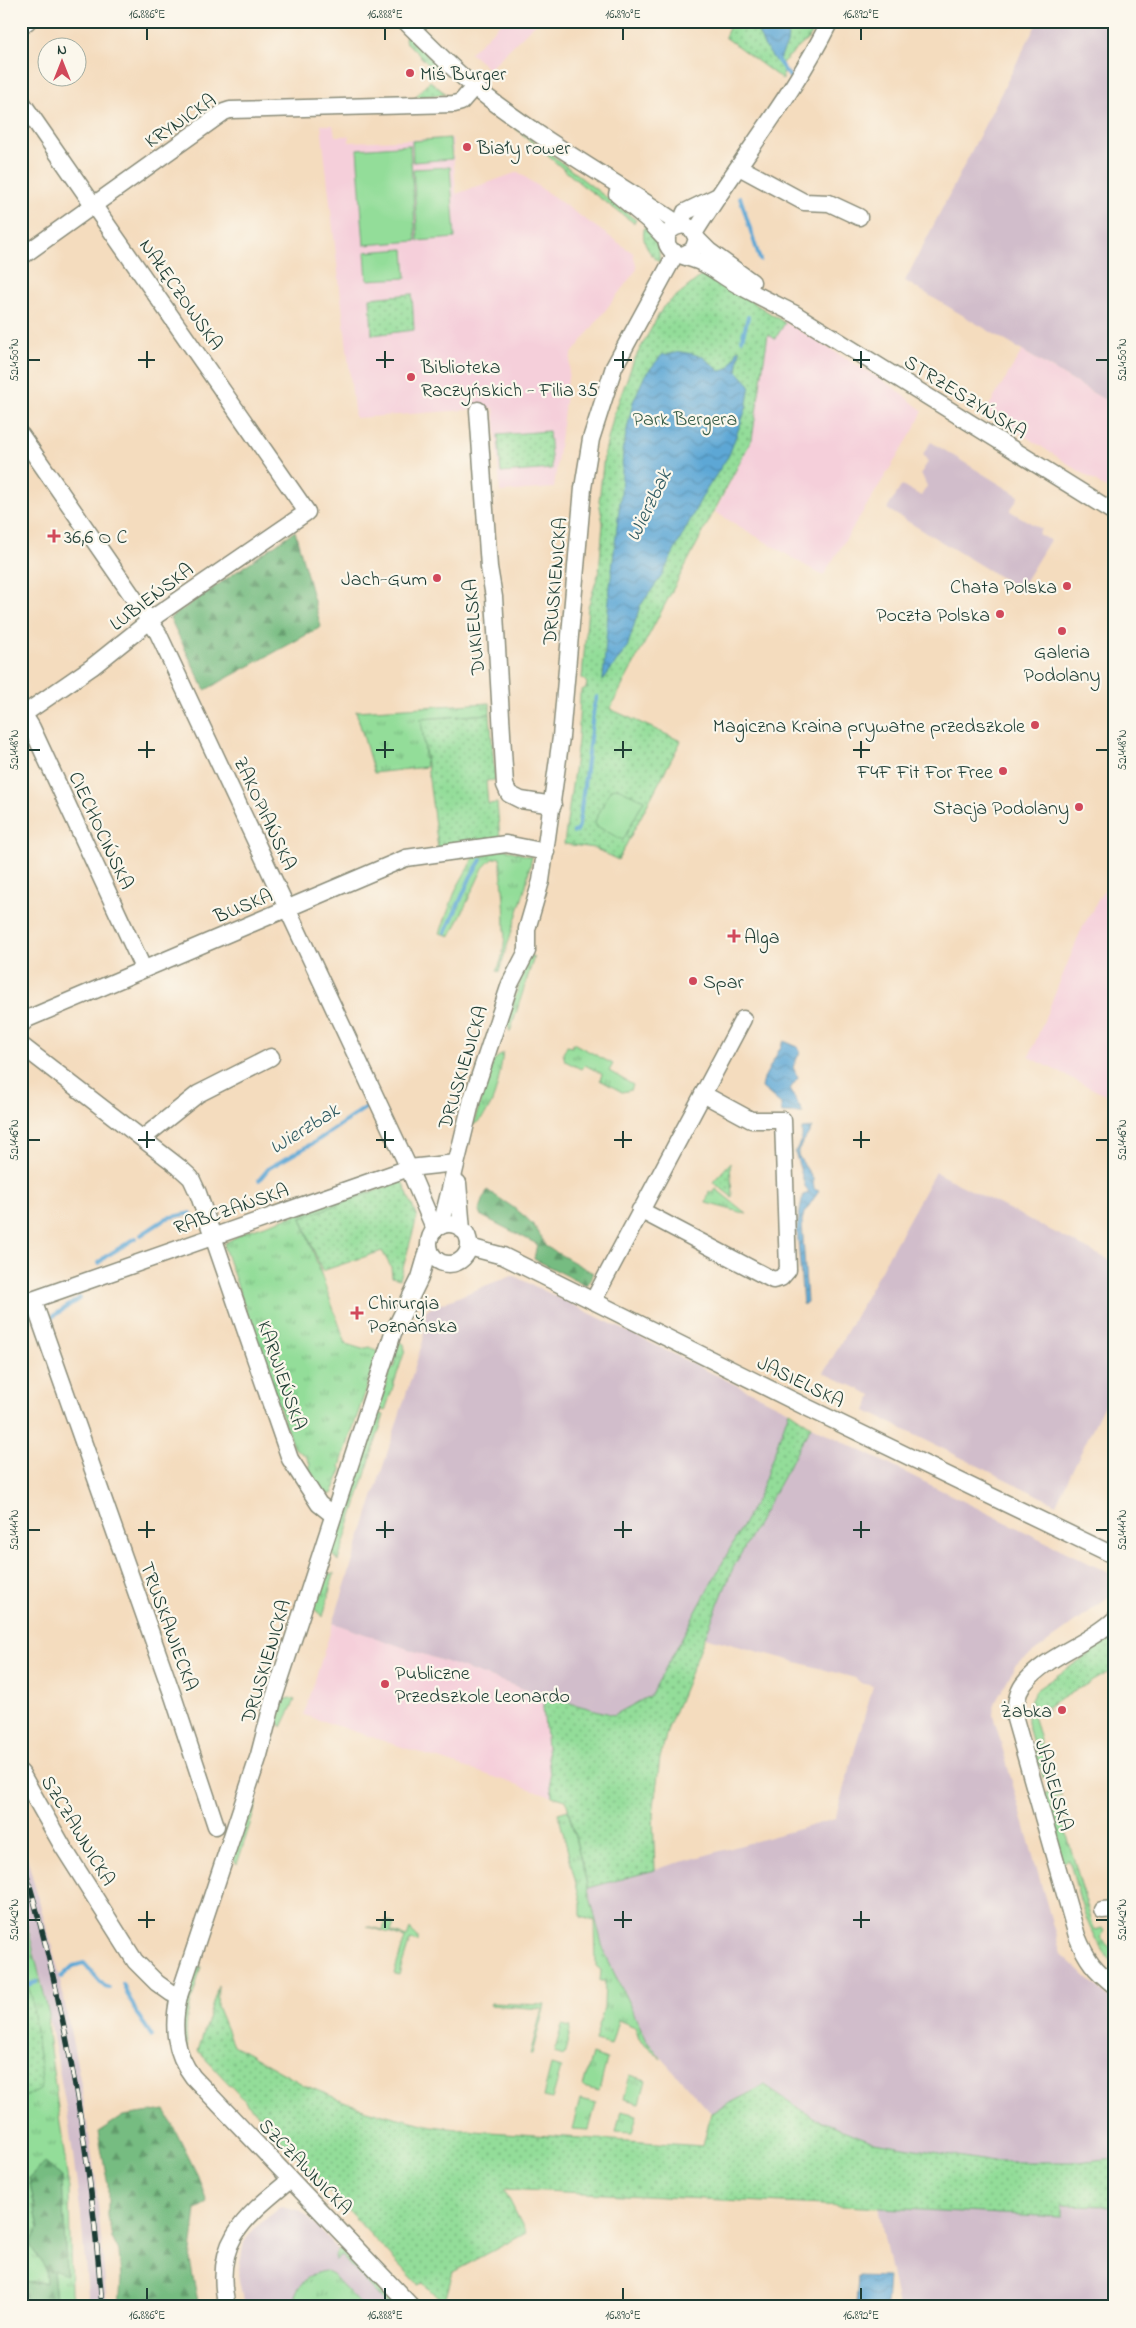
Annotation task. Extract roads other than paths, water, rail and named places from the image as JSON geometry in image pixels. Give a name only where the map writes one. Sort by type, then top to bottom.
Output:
[{"type":"street","points":[[21,26],[28,21]]},
{"type":"street","name":"STRZESZYŃSKA","points":[[405,21],[474,87],[565,152],[691,232],[709,251],[796,314],[1115,513]]},
{"type":"street","points":[[691,232],[671,230],[675,249],[693,250],[691,232],[685,212],[716,197],[805,69],[830,21]]},
{"type":"street","name":"KRYNICKA","points":[[21,257],[224,112],[230,110],[454,104],[461,102],[474,87]]},
{"type":"street","name":"NAŁĘCZOWSKA","points":[[21,101],[308,512]]},
{"type":"street","name":"STRZESZYŃSKA","points":[[565,152],[648,220],[675,249],[741,287],[796,314]]},
{"type":"street","points":[[738,167],[804,202],[829,203],[859,217]]},
{"type":"street","name":"DRUSKIENICKA","points":[[438,1228],[472,1099],[510,984],[527,951],[527,929],[546,852],[562,737],[583,488],[591,439],[614,367],[675,249]]},
{"type":"street","name":"DUKIELSKA","points":[[478,410],[489,566],[495,615],[502,715],[501,751],[505,784],[509,794],[521,800],[553,805]]},
{"type":"street","name":"ZAKOPIAŃSKA","points":[[21,435],[151,621],[438,1228]]},
{"type":"street","name":"LUBIEŃSKA","points":[[22,714],[92,667],[151,621],[308,512]]},
{"type":"street","name":"CIECHOCIŃSKA","points":[[22,714],[143,968]]},
{"type":"street","name":"BUSKA","points":[[21,1024],[27,1019],[143,968],[288,909],[406,858],[475,846],[506,844],[546,852]]},
{"type":"street","points":[[593,1301],[743,1019]]},
{"type":"street","name":"KARWIEŃSKA","points":[[21,1045],[143,1138],[191,1178],[214,1237],[290,1459],[319,1504],[333,1515]]},
{"type":"street","points":[[143,1138],[198,1094],[271,1057]]},
{"type":"street","points":[[640,1210],[773,1280],[781,1278],[788,1270],[783,1120],[751,1120],[703,1094]]},
{"type":"street","name":"DRUSKIENICKA","points":[[456,1163],[462,1230]]},
{"type":"street","name":"RABCZAŃSKA","points":[[27,1302],[409,1168],[456,1163]]},
{"type":"street","points":[[456,1226],[462,1230],[468,1241],[468,1247],[463,1258],[452,1264],[446,1264],[435,1258],[429,1247],[429,1241],[438,1228],[456,1226]]},
{"type":"street","name":"DRUSKIENICKA","points":[[178,2049],[175,2024],[179,1996],[259,1755],[273,1701],[393,1333],[415,1290],[429,1247]]},
{"type":"street","name":"JASIELSKA","points":[[468,1247],[503,1256],[804,1406],[1115,1556]]},
{"type":"street","name":"DRUSKIENICKA","points":[[415,1290],[446,1264]]},
{"type":"street","name":"TRUSKAWIECKA","points":[[27,1302],[173,1696],[216,1826]]},
{"type":"street","name":"JASIELSKA","points":[[1113,1622],[1038,1672],[1022,1686],[1016,1704],[1014,1719],[1077,1936],[1084,1954],[1094,1970],[1115,1986]]},
{"type":"street","name":"SZCZAWNICKA","points":[[21,1773],[63,1847],[135,1961],[158,1984],[179,1996]]},
{"type":"street","name":"SZCZAWNICKA","points":[[178,2049],[187,2070],[199,2084],[412,2307]]},
{"type":"street","points":[[227,2307],[222,2274],[230,2242],[246,2217],[290,2180]]},
{"type":"water","points":[[753,21],[789,21],[787,44],[779,60],[775,61],[764,45]]},
{"type":"water","points":[[738,349],[740,350],[737,371],[750,385],[746,409],[729,455],[703,495],[661,577],[640,606],[627,648],[603,680],[610,586],[621,493],[623,448],[633,402],[645,375],[662,355],[682,352],[693,354],[703,357],[720,371],[727,369]]},
{"type":"water","points":[[784,1041],[798,1047],[800,1052],[793,1067],[798,1078],[790,1089],[803,1113],[782,1113],[781,1104],[762,1088],[764,1078]]},
{"type":"water","points":[[812,1128],[798,1150],[798,1155],[813,1179],[814,1189],[819,1191],[804,1213],[802,1221],[807,1302],[803,1305],[797,1227],[803,1195],[809,1193],[805,1186],[795,1152],[802,1138],[802,1129]]},
{"type":"water","points":[[858,2276],[888,2277],[886,2306],[856,2305]]},
{"type":"waterway","name":"Wierzbak","points":[[775,57],[790,77]]},
{"type":"waterway","name":"Wierzbak","points":[[740,197],[760,260]]},
{"type":"waterway","name":"Wierzbak","points":[[742,339],[748,317]]},
{"type":"waterway","name":"Wierzbak","points":[[574,832],[577,831],[579,825],[594,706],[597,697]]},
{"type":"waterway","name":"Wierzbak","points":[[446,932],[471,876],[481,860]]},
{"type":"waterway","name":"Wierzbak","points":[[259,1180],[269,1168],[315,1142],[368,1106]]},
{"type":"waterway","name":"Wierzbak","points":[[141,1235],[167,1218],[191,1213]]},
{"type":"waterway","name":"Wierzbak","points":[[99,1263],[105,1257],[136,1238]]},
{"type":"waterway","name":"Wierzbak","points":[[52,1317],[80,1298]]},
{"type":"waterway","name":"Wierzbak","points":[[21,1334],[29,1325]]},
{"type":"waterway","name":"Wierzbak","points":[[61,1977],[73,1966],[84,1963],[105,1987],[109,1988]]},
{"type":"waterway","name":"Wierzbak","points":[[21,1983],[27,1985],[37,1982]]},
{"type":"waterway","name":"Wierzbak","points":[[123,1984],[137,2014],[152,2036]]},
{"type":"railway","points":[[21,1855],[51,1966],[74,2078],[91,2192],[102,2307]]},
{"type":"place","name":"Miś Burger","points":[[410,73]]},
{"type":"place","name":"Biały rower","points":[[467,147]]},
{"type":"place","name":"Biblioteka Raczyńskich - Filia 35","points":[[411,377]]},
{"type":"place","name":"36,6 O C","points":[[54,536]]},
{"type":"place","name":"Jach-Gum","points":[[437,578]]},
{"type":"place","name":"Chata Polska","points":[[1067,586]]},
{"type":"place","name":"Poczta Polska","points":[[1000,614]]},
{"type":"place","name":"Galeria Podolany","points":[[1062,631]]},
{"type":"place","name":"Magiczna Kraina prywatne przedszkole","points":[[1035,725]]},
{"type":"place","name":"F4F Fit For Free","points":[[1003,771]]},
{"type":"place","name":"Stacja Podolany","points":[[1079,807]]},
{"type":"place","name":"Alga","points":[[734,936]]},
{"type":"place","name":"Spar","points":[[693,981]]},
{"type":"place","name":"Chirurgia Poznańska","points":[[357,1313]]},
{"type":"place","name":"Publiczne Przedszkole Leonardo","points":[[385,1684]]},
{"type":"place","name":"Żabka","points":[[1062,1710]]},
{"type":"park label","name":"Park Bergera","points":[[685,418]]}]
